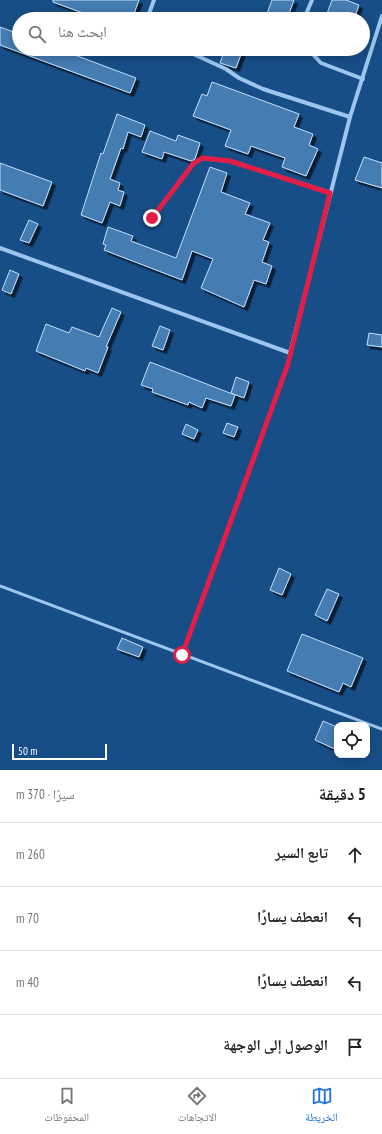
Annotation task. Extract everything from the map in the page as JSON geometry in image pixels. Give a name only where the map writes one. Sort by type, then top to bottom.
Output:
[{"type":"street","points":[[150,12],[154,0]]},
{"type":"street","points":[[307,12],[312,0]]},
{"type":"street","points":[[370,56],[382,16]]},
{"type":"street","points":[[198,56],[263,89],[350,117]]},
{"type":"street","points":[[314,56],[321,63],[363,79]]},
{"type":"street","points":[[0,248],[290,353],[350,117],[370,56]]},
{"type":"street","points":[[152,218],[193,164],[202,158],[230,161],[330,193]]},
{"type":"lane","points":[[182,655],[288,364],[290,353]]},
{"type":"lane","points":[[0,586],[382,729]]},
{"type":"building","points":[[53,0],[139,0],[135,12],[80,12],[53,2]]},
{"type":"building","points":[[272,0],[294,0],[290,12],[268,12]]},
{"type":"building","points":[[332,0],[346,0],[359,5],[356,12],[328,12]]},
{"type":"building","points":[[0,27],[12,31],[12,49],[0,45]]},
{"type":"building","points":[[30,56],[78,56],[136,78],[130,93]]},
{"type":"building","points":[[222,56],[240,56],[236,68],[220,63]]},
{"type":"building","points":[[212,82],[299,114],[294,127],[313,134],[309,145],[318,149],[306,176],[282,167],[285,158],[251,146],[248,154],[225,146],[231,130],[193,116],[202,94],[207,96]]},
{"type":"building","points":[[117,114],[145,125],[141,137],[128,132],[123,149],[121,148],[110,179],[120,183],[118,190],[124,192],[120,206],[110,202],[102,223],[81,215],[101,153],[103,154]]},
{"type":"building","points":[[150,131],[176,141],[178,135],[200,143],[195,159],[191,161],[164,152],[162,159],[142,152]]},
{"type":"building","points":[[364,157],[382,163],[382,188],[355,180]]},
{"type":"building","points":[[0,163],[52,182],[43,206],[0,190]]},
{"type":"building","points":[[210,167],[227,173],[221,192],[250,203],[245,214],[270,223],[263,240],[269,242],[262,262],[272,266],[266,284],[254,280],[244,307],[201,288],[213,259],[192,251],[182,280],[104,250],[106,245],[103,244],[108,227],[133,236],[131,241],[176,258]]},
{"type":"building","points":[[29,220],[38,224],[29,243],[20,240]]},
{"type":"building","points":[[10,270],[19,274],[11,294],[2,290]]},
{"type":"building","points":[[112,308],[121,312],[106,347],[108,347],[98,373],[86,368],[85,371],[36,351],[46,324],[69,333],[72,327],[99,337]]},
{"type":"building","points":[[160,326],[170,330],[163,350],[152,346]]},
{"type":"building","points":[[369,333],[382,335],[382,347],[367,345]]},
{"type":"building","points":[[150,362],[235,395],[231,406],[206,398],[202,408],[189,402],[188,405],[152,392],[153,389],[141,385]]},
{"type":"building","points":[[236,377],[249,382],[244,398],[231,393]]},
{"type":"building","points":[[227,423],[238,427],[234,437],[223,433]]},
{"type":"building","points":[[186,424],[198,430],[194,439],[182,434]]},
{"type":"building","points":[[279,568],[291,574],[282,595],[270,590]]},
{"type":"building","points":[[327,589],[339,594],[327,621],[315,615]]},
{"type":"building","points":[[302,634],[363,658],[351,687],[343,683],[339,692],[287,671]]},
{"type":"building","points":[[122,638],[143,647],[139,657],[117,649]]},
{"type":"building","points":[[323,721],[334,726],[334,749],[315,740]]},
{"type":"route","points":[[152,218],[193,164],[202,158],[230,161],[330,193],[288,364],[182,655]]}]
